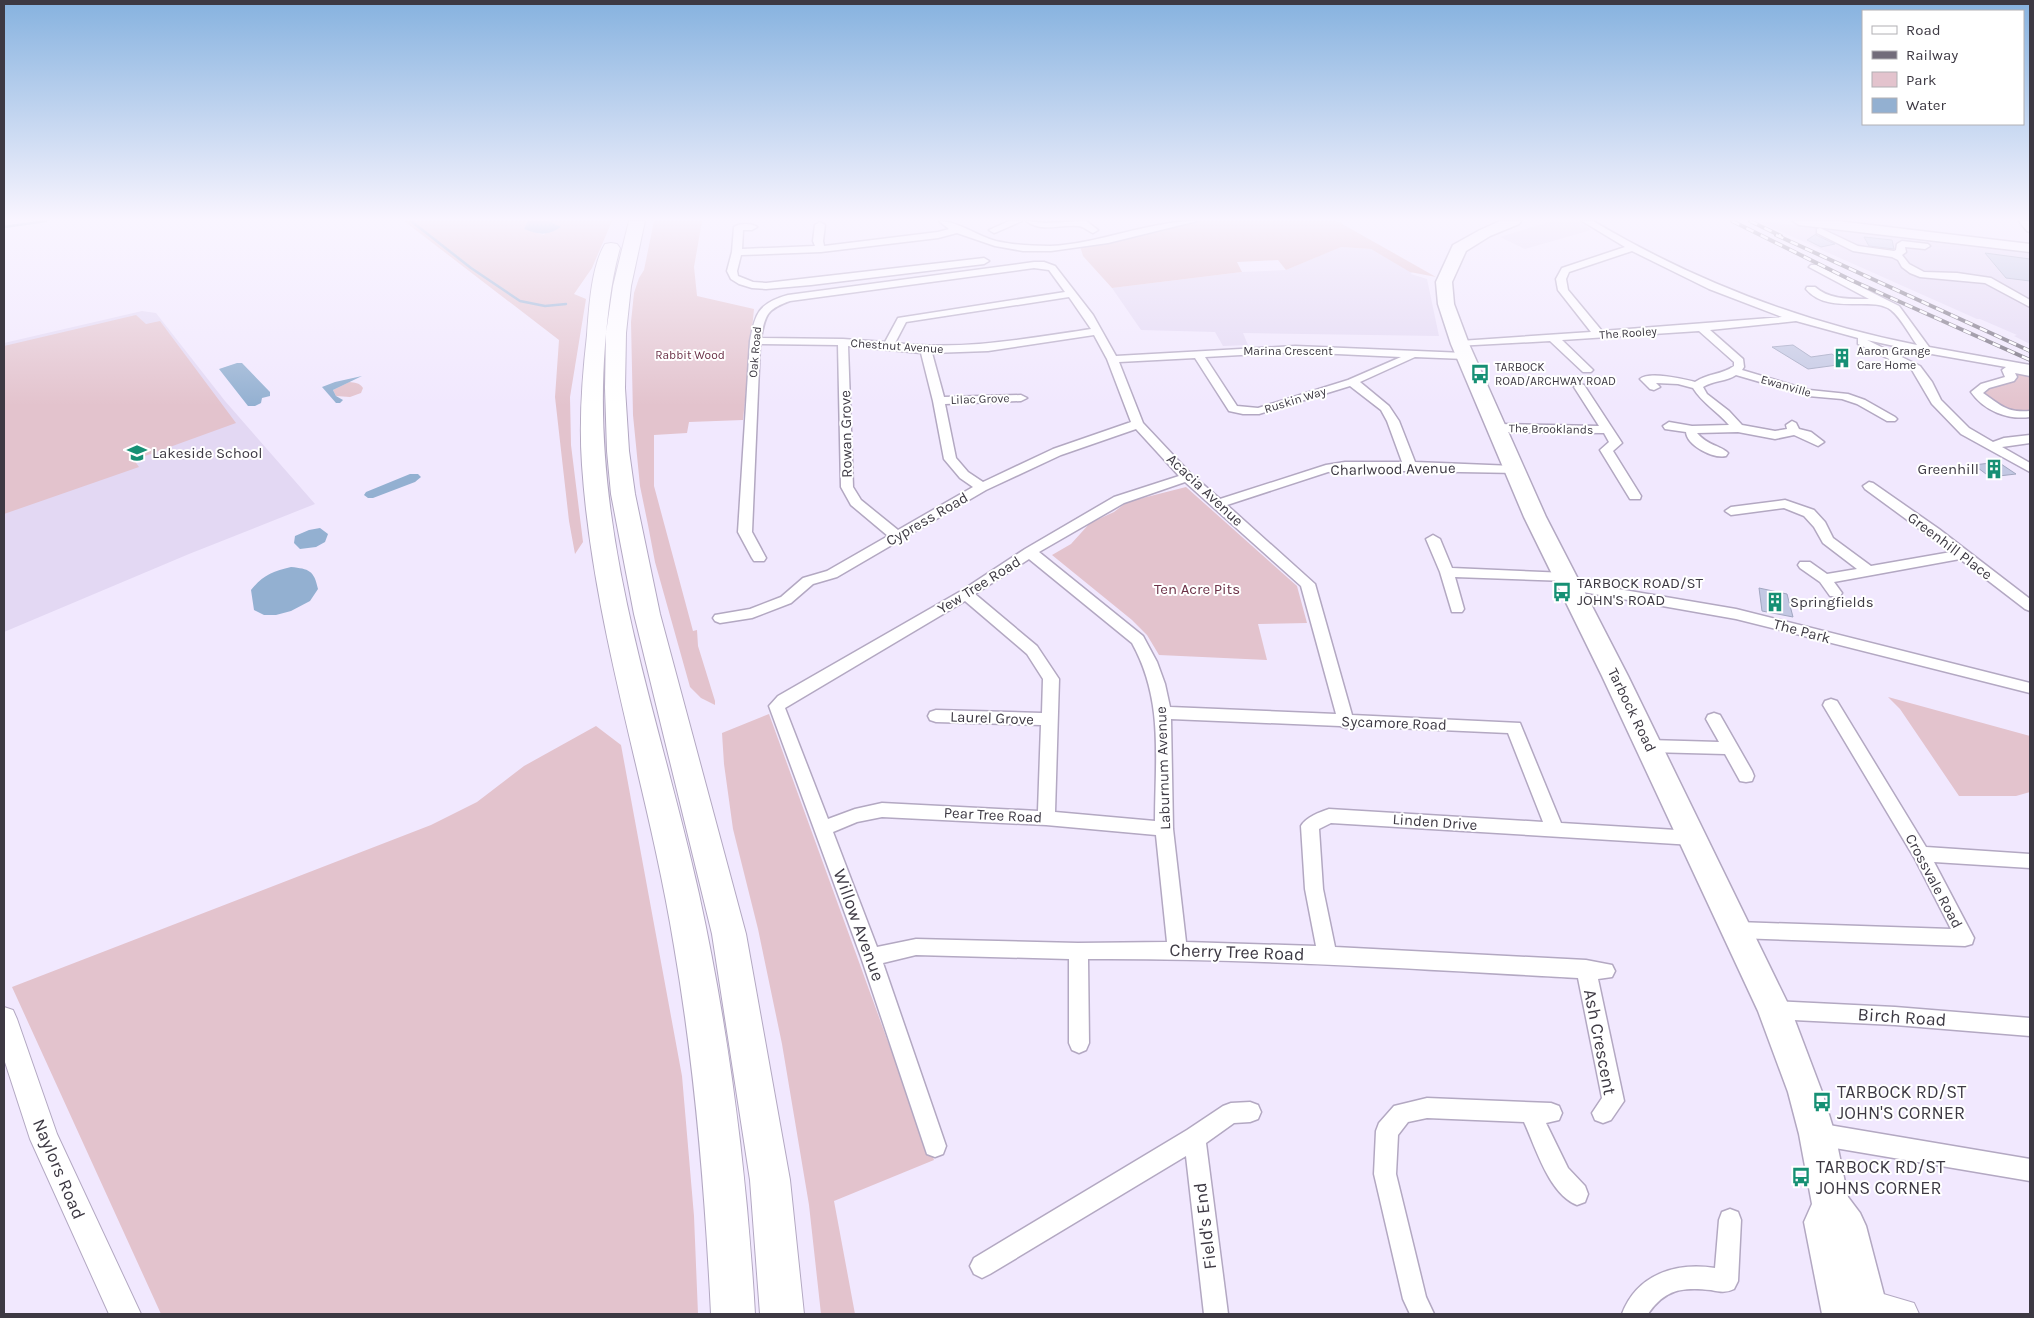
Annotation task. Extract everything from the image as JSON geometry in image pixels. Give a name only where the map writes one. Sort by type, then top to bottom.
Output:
[{"type":"highway","points":[[604,283],[595,336],[591,391],[592,446],[604,554],[682,893],[699,987],[714,1090],[730,1251],[734,1314]]},
{"type":"highway","points":[[623,283],[616,333],[615,388],[618,451],[623,494],[647,614],[729,934],[770,1180],[782,1314]]},
{"type":"main road","name":"Tarbock Road","points":[[1444,283],[1446,304],[1462,350],[1535,517],[1649,746],[1774,1010],[1796,1066],[1817,1134],[1830,1206],[1847,1226],[1864,1310]]},
{"type":"street","points":[[744,283],[766,286],[804,283]]},
{"type":"street","name":"Oak Road","points":[[759,558],[745,532],[755,341],[761,313],[771,304],[788,298],[903,283]]},
{"type":"street","name":"Acacia Avenue","points":[[1063,283],[1097,330],[1112,359],[1138,424],[1187,477],[1308,584],[1346,722]]},
{"type":"street","points":[[1562,283],[1563,290],[1600,335]]},
{"type":"street","points":[[1705,283],[1732,295],[1796,318],[1862,336],[1926,350],[2026,367],[2030,373]]},
{"type":"street","points":[[1845,283],[1895,308],[1926,350]]},
{"type":"street","points":[[1992,283],[2030,304]]},
{"type":"street","points":[[1811,289],[1818,295],[1842,302],[1883,302]]},
{"type":"street","points":[[888,345],[902,320],[1072,294]]},
{"type":"street","name":"The Rooley","points":[[1462,350],[1554,339],[1701,328],[1796,318]]},
{"type":"street","points":[[1697,386],[1709,378],[1727,376],[1739,367],[1739,361],[1701,328]]},
{"type":"street","name":"Chestnut Avenue","points":[[755,341],[843,342],[926,350],[988,348],[1097,330]]},
{"type":"street","points":[[1862,336],[1862,342],[1916,368],[1926,382],[1936,402],[1965,431],[2030,468]]},
{"type":"street","points":[[1554,339],[1587,370]]},
{"type":"street","name":"Rowan Grove","points":[[843,342],[847,487],[856,502],[896,536]]},
{"type":"street","name":"Marina Crescent","points":[[1112,359],[1295,349],[1416,355],[1462,350]]},
{"type":"street","name":"Lilac Grove","points":[[926,350],[939,401],[950,459],[964,475],[982,487]]},
{"type":"street","name":"Ruskin Way","points":[[1198,354],[1233,409],[1242,411],[1259,411],[1352,382],[1367,374],[1416,355]]},
{"type":"street","points":[[2030,373],[2008,370],[2010,379],[1982,387],[1977,392],[1979,396],[1996,409],[2014,414],[2030,414]]},
{"type":"street","name":"Ewanville","points":[[1735,371],[1808,393],[1844,396],[1861,402],[1894,422]]},
{"type":"street","points":[[1654,387],[1646,379],[1671,380],[1697,386],[1703,396],[1725,413],[1738,428]]},
{"type":"street","points":[[1352,382],[1384,408],[1393,421],[1410,466]]},
{"type":"street","name":"The Brooklands","points":[[1580,387],[1616,443],[1606,450],[1635,496]]},
{"type":"street","name":"Lilac Grove","points":[[939,401],[1021,398]]},
{"type":"street","name":"Cypress Road","points":[[720,618],[752,613],[786,600],[808,581],[832,574],[982,487],[1057,452],[1138,424]]},
{"type":"street","points":[[1669,426],[1692,430],[1738,428],[1775,435],[1793,428],[1818,442]]},
{"type":"street","name":"The Brooklands","points":[[1496,428],[1607,430]]},
{"type":"street","points":[[1692,430],[1691,435],[1706,448],[1722,453]]},
{"type":"street","points":[[1992,447],[2004,442],[2030,438]]},
{"type":"street","name":"Charlwood Avenue","points":[[1218,504],[1326,469],[1345,466],[1410,466],[1514,470]]},
{"type":"street","name":"Yew Tree Road","points":[[777,706],[784,700],[966,594],[1030,552],[1119,500],[1187,477]]},
{"type":"street","name":"Greenhill Place","points":[[1869,486],[1934,532],[2030,606]]},
{"type":"street","points":[[1731,511],[1785,504],[1809,513],[1820,525],[1828,540],[1869,571]]},
{"type":"street","points":[[1434,540],[1447,572],[1457,609]]},
{"type":"street","name":"Laburnum Avenue","points":[[1030,552],[1138,640],[1149,656],[1164,713],[1164,829],[1178,950]]},
{"type":"street","points":[[1825,579],[1961,554]]},
{"type":"street","points":[[1804,565],[1825,579],[1835,593]]},
{"type":"street","name":"The Park","points":[[1447,572],[1569,582],[1736,614],[2030,687]]},
{"type":"street","name":"Laurel Grove","points":[[966,594],[1032,650],[1051,679],[1048,719],[1046,818]]},
{"type":"street","name":"Crossvale Road","points":[[1737,930],[1964,938],[1921,854],[1831,705]]},
{"type":"street","name":"Willow Avenue","points":[[777,706],[871,957],[935,1146]]},
{"type":"street","name":"Sycamore Road","points":[[1164,713],[1346,722],[1514,727],[1555,830]]},
{"type":"street","name":"Laurel Grove","points":[[936,716],[1048,719]]},
{"type":"street","points":[[1714,718],[1746,776]]},
{"type":"street","points":[[1649,746],[1729,748]]},
{"type":"street","name":"Pear Tree Road","points":[[824,828],[856,816],[882,810],[1046,818],[1164,829]]},
{"type":"street","name":"Linden Drive","points":[[1327,955],[1314,889],[1310,826],[1329,816],[1693,838]]},
{"type":"street","points":[[1921,854],[2030,860]]},
{"type":"street","name":"Cherry Tree Road","points":[[871,957],[916,946],[1078,951],[1178,950],[1327,955],[1595,970]]},
{"type":"street","points":[[1078,951],[1079,1043]]},
{"type":"street","name":"Ash Crescent","points":[[1595,970],[1613,1101],[1603,1113]]},
{"type":"street","name":"Birch Road","points":[[1774,1010],[1895,1016],[2030,1027]]},
{"type":"street","name":"Naylors Road","points":[[4,1020],[44,1139],[125,1314]]},
{"type":"street","points":[[1422,1314],[1415,1299],[1385,1174],[1386,1131],[1402,1113],[1428,1108],[1541,1113],[1560,1176],[1577,1194]]},
{"type":"street","points":[[982,1266],[1195,1138],[1231,1113],[1250,1112]]},
{"type":"street","points":[[1817,1134],[2030,1170]]},
{"type":"street","name":"Field's End","points":[[1195,1138],[1216,1314]]},
{"type":"street","points":[[1634,1314],[1642,1300],[1664,1282],[1692,1276],[1726,1281],[1730,1220]]},
{"type":"shaded area","points":[[1157,283],[1428,283],[1439,336],[1243,333],[1248,345],[1223,346],[1215,332],[1141,330],[1112,288]]},
{"type":"shaded area","points":[[1895,283],[2030,283],[2030,344],[2014,336],[2017,335]]},
{"type":"shaded area","name":"Lakeside School","points":[[142,311],[156,313],[225,401],[315,504],[189,554],[4,632],[4,343]]},
{"type":"green space","points":[[484,283],[582,283],[574,294],[586,299],[570,397],[571,445],[583,542],[575,554],[569,521],[555,397],[559,340]]},
{"type":"green space","name":"Rabbit Wood","points":[[637,283],[696,283],[697,296],[754,309],[743,420],[689,422],[687,433],[654,435],[654,486],[693,631],[697,630],[698,646],[715,705],[701,698],[690,687],[655,562],[640,486],[633,415],[631,322],[634,293]]},
{"type":"green space","points":[[1107,283],[1157,283],[1112,288]]},
{"type":"green space","points":[[136,315],[146,324],[160,321],[236,423],[134,460],[139,467],[4,514],[4,346]]},
{"type":"green space","points":[[2013,373],[2030,375],[2030,411],[2028,412],[2006,411],[1984,394],[1984,390],[1993,385],[2016,381]]},
{"type":"green space","points":[[349,382],[360,385],[363,388],[361,393],[350,397],[336,396],[333,390]]},
{"type":"green space","name":"Ten Acre Pits","points":[[1186,487],[1297,586],[1307,623],[1258,624],[1267,660],[1159,655],[1147,635],[1132,620],[1052,555],[1071,544],[1090,523],[1114,512],[1127,502]]},
{"type":"green space","points":[[1888,697],[2030,736],[2030,792],[2016,796],[1959,796],[1900,709]]},
{"type":"green space","points":[[769,714],[888,1042],[934,1160],[834,1201],[855,1314],[821,1314],[809,1205],[782,1044],[758,929],[733,829],[724,764],[722,733]]},
{"type":"green space","points":[[596,726],[621,745],[682,1076],[694,1216],[698,1314],[161,1314],[12,987],[431,825],[477,802],[524,766]]},
{"type":"water","points":[[242,363],[270,392],[270,396],[262,398],[261,403],[255,406],[248,406],[219,369]]},
{"type":"water","points":[[362,376],[333,390],[336,396],[343,400],[340,403],[336,403],[322,387],[335,382]]},
{"type":"water","points":[[410,474],[418,474],[421,477],[415,482],[373,498],[368,498],[364,495],[366,492]]},
{"type":"water","points":[[320,528],[328,534],[325,542],[316,547],[300,549],[294,543],[295,536]]},
{"type":"water","points":[[291,567],[306,570],[315,578],[318,589],[310,601],[291,611],[276,615],[264,615],[254,610],[251,590],[255,585],[268,575]]},
{"type":"building","name":"Aaron Grange Care Home","points":[[1793,345],[1811,357],[1832,354],[1845,364],[1808,369],[1772,347]]},
{"type":"building","name":"Greenhill","points":[[1998,462],[2016,474],[1990,477],[1974,465]]},
{"type":"building","name":"Springfields","points":[[1759,588],[1787,594],[1793,617],[1762,611]]},
{"type":"waterway","points":[[493,283],[520,301],[545,306],[566,304]]},
{"type":"railway","points":[[1857,283],[2030,360]]},
{"type":"railway","points":[[1880,283],[2030,351]]},
{"type":"place","name":"Aaron Grange Care Home","points":[[1842,358]]},
{"type":"place","name":"TARBOCK ROAD/ARCHWAY ROAD","points":[[1480,374]]},
{"type":"place","name":"Lakeside School","points":[[137,453]]},
{"type":"place","name":"Greenhill","points":[[1994,469]]},
{"type":"place","name":"TARBOCK ROAD/ST JOHN'S ROAD","points":[[1562,592]]},
{"type":"place","name":"Springfields","points":[[1775,602]]},
{"type":"place","name":"TARBOCK RD/ST JOHN'S CORNER","points":[[1822,1102]]},
{"type":"place","name":"TARBOCK RD/ST JOHNS CORNER","points":[[1801,1177]]}]
